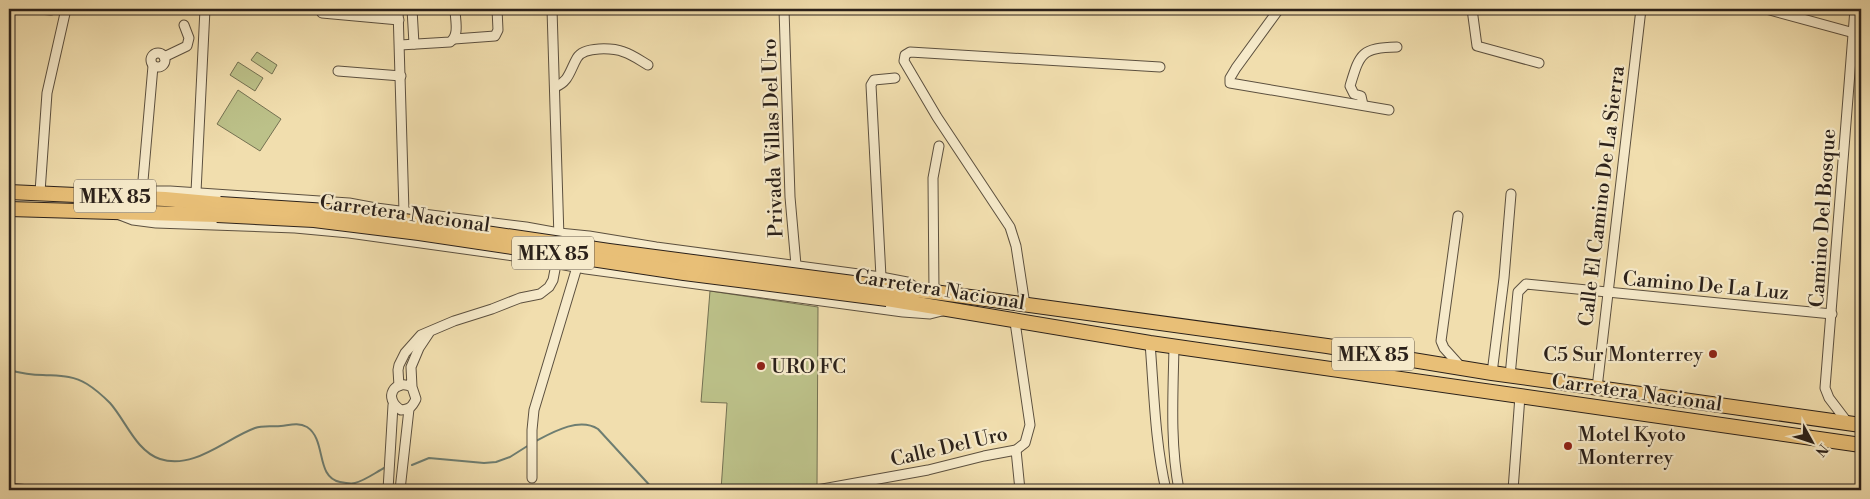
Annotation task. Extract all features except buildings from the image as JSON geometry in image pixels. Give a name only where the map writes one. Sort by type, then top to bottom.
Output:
[{"type":"highway","name":"Carretera Nacional","points":[[9,192],[129,197],[219,210],[419,233],[684,273],[927,291],[1327,346],[1510,376],[1854,424]]},
{"type":"highway","name":"Carretera Nacional","points":[[9,209],[115,213],[219,210]]},
{"type":"highway","name":"Carretera Nacional","points":[[884,288],[946,310],[1150,344],[1861,444]]},
{"type":"street","points":[[39,9],[51,10]]},
{"type":"street","points":[[40,192],[46,93],[66,9]]},
{"type":"street","points":[[196,192],[205,9]]},
{"type":"street","points":[[398,9],[404,212]]},
{"type":"street","points":[[412,9],[414,44]]},
{"type":"street","points":[[454,39],[456,30],[455,9]]},
{"type":"street","points":[[400,45],[450,42],[454,39],[495,36],[498,30],[497,9]]},
{"type":"street","points":[[552,9],[559,233]]},
{"type":"street","name":"Privada Villas Del Uro","points":[[784,9],[790,198],[796,265]]},
{"type":"street","points":[[1280,9],[1236,68],[1230,82],[1389,110]]},
{"type":"street","points":[[1472,9],[1477,46],[1538,63]]},
{"type":"street","name":"Calle El Camino De La Sierra","points":[[1597,388],[1641,9]]},
{"type":"street","points":[[1766,9],[1854,33]]},
{"type":"street","name":"Camino Del Bosque","points":[[1854,424],[1829,398],[1825,388],[1855,9]]},
{"type":"street","points":[[322,14],[399,20]]},
{"type":"street","points":[[142,192],[153,66],[150,61],[152,56],[157,53],[164,57],[187,46],[189,38],[184,25]]},
{"type":"street","points":[[1363,105],[1361,96],[1354,94],[1350,86],[1362,54],[1376,48],[1397,47]]},
{"type":"street","points":[[555,88],[563,85],[577,58],[581,53],[588,50],[625,52],[648,65]]},
{"type":"street","points":[[1025,305],[1016,246],[1010,227],[937,117],[904,61],[904,57],[907,52],[910,52],[1160,67]]},
{"type":"street","points":[[338,71],[401,76]]},
{"type":"street","points":[[884,288],[871,85],[874,80],[895,78]]},
{"type":"street","points":[[927,291],[933,178],[939,146]]},
{"type":"street","name":"MEX 85","points":[[129,197],[142,192],[170,191],[329,201],[796,265],[884,288]]},
{"type":"street","points":[[1492,373],[1504,278],[1511,194]]},
{"type":"street","name":"MEX 85","points":[[115,213],[144,222],[295,228],[349,233],[522,257],[581,268],[920,314],[930,314],[946,310]]},
{"type":"street","points":[[1458,216],[1441,341],[1444,348],[1463,368]]},
{"type":"street","name":"MEX 85","points":[[522,257],[532,252],[536,247],[535,235],[526,227]]},
{"type":"street","name":"MEX 85","points":[[556,264],[559,233]]},
{"type":"street","name":"MEX 85","points":[[581,268],[580,251],[582,245],[590,236]]},
{"type":"street","points":[[399,386],[398,370],[405,353],[416,340],[430,331],[454,321],[520,298],[540,294],[554,280],[556,264]]},
{"type":"street","points":[[532,478],[534,410],[581,268]]},
{"type":"street","name":"Camino De La Luz","points":[[1510,376],[1518,292],[1523,286],[1530,284],[1832,314]]},
{"type":"street","name":"Calle Del Uro","points":[[817,490],[928,470],[1016,450],[1025,443],[1030,425],[1015,322]]},
{"type":"street","points":[[400,490],[409,409],[416,399],[412,387],[411,366],[414,357],[430,331]]},
{"type":"street","points":[[1150,344],[1158,433],[1166,490]]},
{"type":"street","points":[[1174,346],[1173,433],[1179,490]]},
{"type":"street","points":[[388,490],[393,405],[391,398],[393,390],[399,386],[403,384],[412,387]]},
{"type":"street","points":[[1513,490],[1520,396]]},
{"type":"street","points":[[393,405],[401,410],[409,409]]},
{"type":"street","points":[[1158,433],[1173,433]]},
{"type":"street","points":[[1016,450],[1020,490]]},
{"type":"street","points":[[9,488],[29,490]]},
{"type":"green space","points":[[257,52],[277,65],[272,74],[251,60]]},
{"type":"green space","points":[[238,62],[263,78],[255,91],[230,75]]},
{"type":"green space","points":[[238,90],[281,119],[260,151],[217,124]]},
{"type":"green space","name":"URO FC","points":[[710,291],[818,307],[817,485],[779,490],[721,490],[727,403],[701,402]]},
{"type":"waterway","points":[[9,370],[30,374],[65,376],[87,384],[110,403],[138,443],[160,459],[173,461],[197,457],[255,428],[297,424],[304,425],[313,433],[317,440],[324,466],[332,479],[355,483],[386,467]]},
{"type":"waterway","points":[[536,441],[566,427],[575,425],[591,426],[598,429],[654,490]]},
{"type":"waterway","points":[[412,465],[429,458],[484,463],[496,462],[510,457],[529,445]]},
{"type":"place","name":"C5 Sur Monterrey","points":[[1713,354]]},
{"type":"place","name":"URO FC","points":[[761,366]]},
{"type":"place","name":"Motel Kyoto Monterrey","points":[[1568,446]]}]
